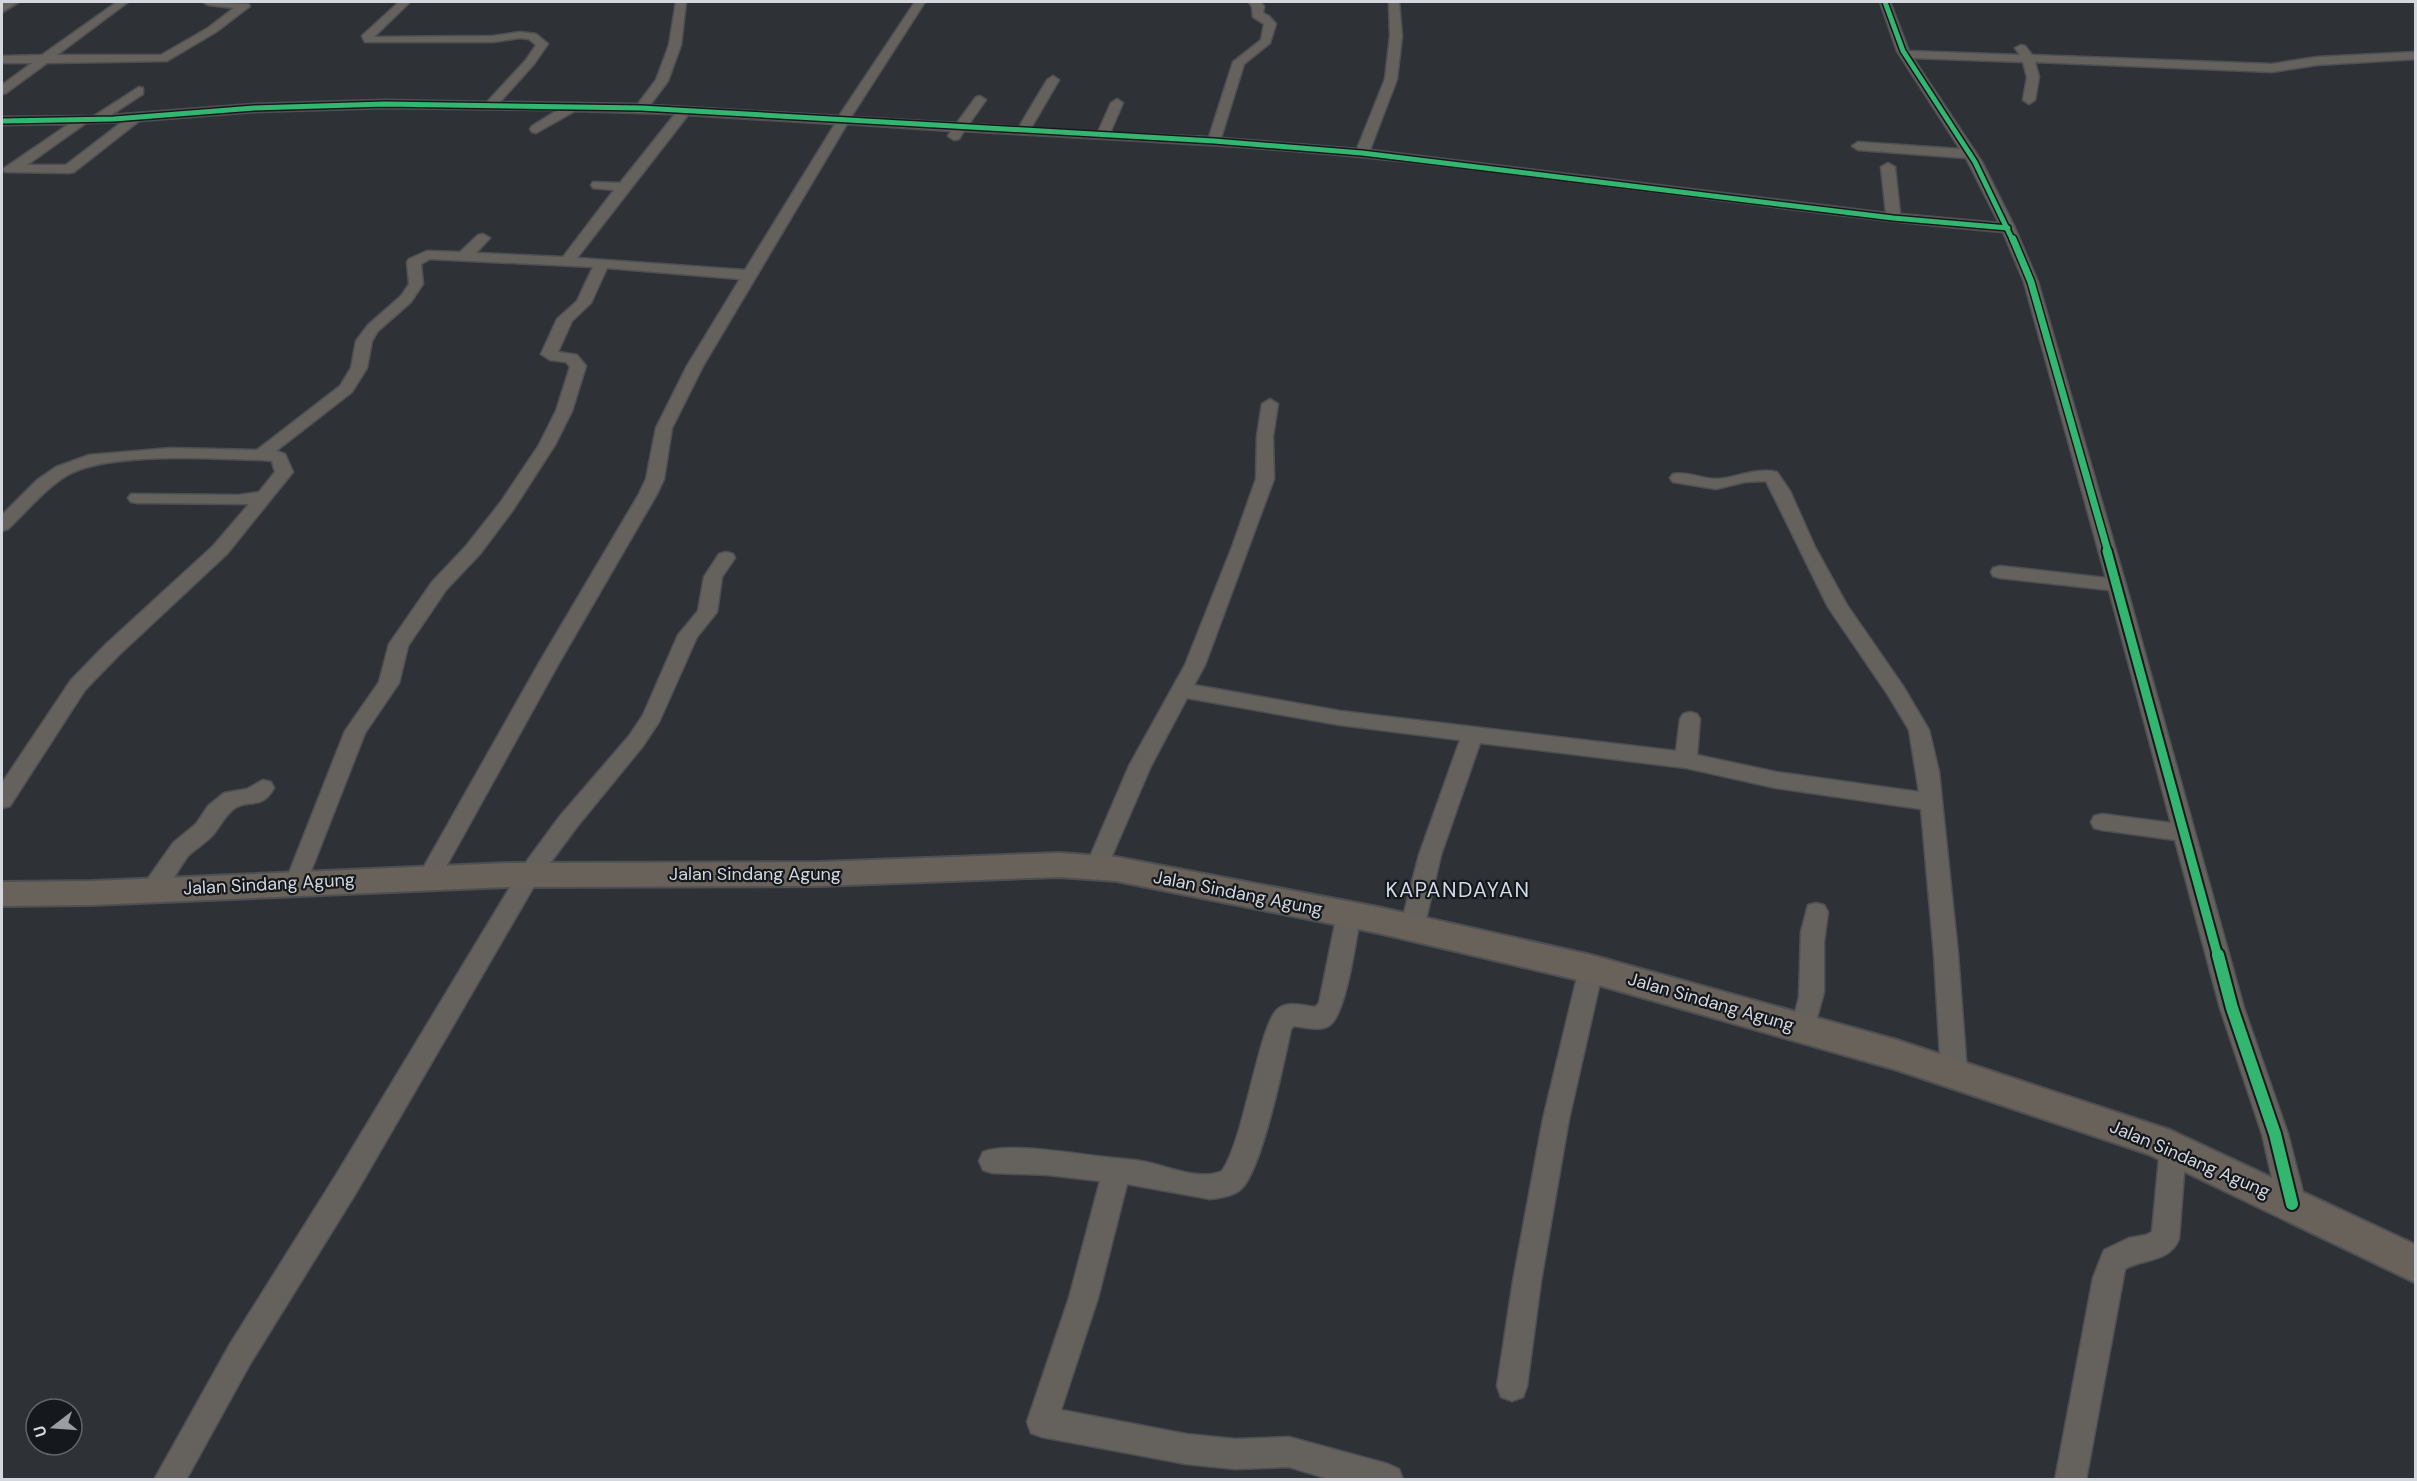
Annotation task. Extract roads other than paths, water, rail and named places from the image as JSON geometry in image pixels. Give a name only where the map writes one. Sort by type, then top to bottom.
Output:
[{"type":"main road","points":[[2,8],[11,2]]},
{"type":"main road","name":"Jalan Sindang Agung","points":[[2,894],[152,890],[429,877],[840,873],[1005,866],[1097,866],[1348,914],[1591,969],[1803,1028],[1953,1073],[2092,1118],[2173,1148],[2415,1265]]},
{"type":"street","points":[[2,90],[123,2]]},
{"type":"street","points":[[2,59],[165,58],[218,26],[244,6],[208,2]]},
{"type":"street","points":[[405,2],[368,36],[369,40],[493,39],[520,35],[532,36],[542,44],[530,62],[485,105]]},
{"type":"street","points":[[641,108],[662,81],[675,45],[681,2]]},
{"type":"street","points":[[429,877],[549,663],[648,494],[655,480],[661,441],[669,416],[695,366],[843,120],[920,2]]},
{"type":"street","points":[[1214,141],[1239,62],[1263,44],[1269,34],[1268,19],[1257,15],[1258,6],[1254,2]]},
{"type":"street","points":[[1362,153],[1391,79],[1396,36],[1394,2]]},
{"type":"street","points":[[1885,2],[1905,54],[1969,154],[2008,228],[2031,282],[2117,585],[2232,1008],[2275,1134],[2292,1204]]},
{"type":"street","points":[[1905,54],[2024,52],[2271,68],[2317,61],[2415,55]]},
{"type":"street","points":[[2024,52],[2034,78],[2028,95],[2029,100]]},
{"type":"street","points":[[1023,131],[1053,80]]},
{"type":"street","points":[[96,120],[139,91]]},
{"type":"street","points":[[949,141],[980,100]]},
{"type":"street","points":[[1102,136],[1117,103]]},
{"type":"street","points":[[2,121],[135,118],[254,108],[464,104],[641,108],[1214,141],[1362,153],[1893,218],[2008,228]]},
{"type":"street","points":[[536,129],[575,106]]},
{"type":"street","points":[[567,261],[684,111]]},
{"type":"street","points":[[6,170],[69,169],[135,118]]},
{"type":"street","points":[[6,170],[27,160],[82,120]]},
{"type":"street","points":[[1858,146],[1969,154]]},
{"type":"street","points":[[1888,167],[1893,218]]},
{"type":"street","points":[[598,185],[623,187]]},
{"type":"street","points":[[465,255],[483,238]]},
{"type":"street","points":[[261,455],[346,389],[359,368],[364,341],[373,328],[406,299],[416,284],[414,262],[427,255],[602,263],[749,275]]},
{"type":"street","points":[[296,883],[355,731],[389,683],[399,644],[411,630],[439,586],[474,550],[507,506],[557,427],[578,366],[571,358],[549,354],[565,319],[583,303],[602,263]]},
{"type":"street","points":[[1097,866],[1140,766],[1195,666],[1265,479],[1265,436],[1270,404]]},
{"type":"street","points":[[2,525],[43,484],[62,471],[95,459],[171,453],[261,455],[279,456],[285,469],[220,550],[107,654],[78,686],[2,800]]},
{"type":"street","points":[[1679,478],[1716,484],[1745,477],[1771,476],[1781,491],[1806,547],[1838,607],[1896,691],[1919,730],[1928,772],[1946,954],[1953,1073]]},
{"type":"street","points":[[137,498],[239,500],[264,497]]},
{"type":"street","points":[[169,1479],[240,1354],[345,1184],[529,875],[568,822],[644,731],[688,635],[707,612],[713,576],[726,558]]},
{"type":"street","points":[[2000,572],[2117,585]]},
{"type":"street","points":[[1182,690],[1340,718],[1686,760],[1776,780],[1930,802]]},
{"type":"street","points":[[1686,760],[1690,719]]},
{"type":"street","points":[[1412,928],[1430,855],[1473,734]]},
{"type":"street","points":[[152,890],[181,849],[204,830],[216,812],[232,799],[252,796],[263,788]]},
{"type":"street","points":[[2102,822],[2185,833]]},
{"type":"street","points":[[1803,1028],[1812,993],[1810,955],[1816,912]]},
{"type":"street","points":[[992,1161],[1133,1172],[1197,1186],[1231,1182],[1238,1174],[1251,1137],[1280,1024],[1288,1015],[1321,1018],[1330,1007],[1348,914]]},
{"type":"street","points":[[1512,1386],[1527,1281],[1556,1119],[1591,969]]},
{"type":"street","points":[[2070,1479],[2107,1278],[2114,1260],[2129,1251],[2151,1248],[2165,1239],[2173,1148]]},
{"type":"street","points":[[1116,1171],[1109,1207],[1072,1336],[1042,1422],[1186,1449],[1235,1454],[1289,1452],[1388,1479]]},
{"type":"district","name":"KAPANDAYAN","points":[[1458,890]]}]
